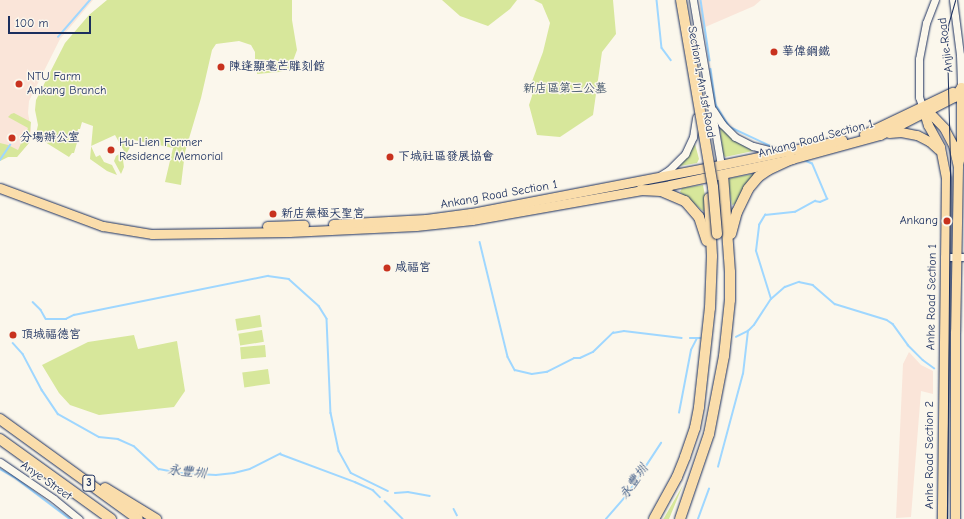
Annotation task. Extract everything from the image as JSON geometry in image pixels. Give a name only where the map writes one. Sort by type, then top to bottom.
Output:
[{"type":"highway","points":[[654,519],[677,477],[695,428],[702,414],[713,346],[718,291],[720,234],[681,0]]},
{"type":"highway","points":[[686,0],[717,180],[720,234],[723,299],[716,373],[709,416],[709,434]]},
{"type":"highway","points":[[730,252],[737,212],[748,189],[758,177],[768,170],[792,159]]},
{"type":"highway","points":[[680,519],[709,434],[720,380],[727,328],[730,300],[730,252],[722,170]]},
{"type":"highway","points":[[695,428],[707,344],[712,278],[711,225],[706,173]]},
{"type":"highway","points":[[641,190],[669,193],[685,201],[695,210],[703,226],[706,237],[712,278]]},
{"type":"highway","name":"3","points":[[0,419],[138,519]]},
{"type":"highway","name":"3","points":[[0,439],[111,519]]},
{"type":"highway","points":[[39,448],[156,519]]},
{"type":"highway","points":[[55,480],[101,519]]},
{"type":"main road","name":"Ankang Road Section 1","points":[[722,170],[781,153],[862,135],[954,97],[963,87]]},
{"type":"main road","name":"Anhe Road Section 1","points":[[954,395],[960,257],[958,166],[961,153],[963,87]]},
{"type":"main road","name":"Ankang Road Section 1","points":[[0,188],[103,226],[123,231],[169,235],[384,229],[472,220],[641,190],[706,173],[792,159],[880,134],[924,110]]},
{"type":"main road","name":"Anhe Road Section 1","points":[[924,110],[942,155],[946,178],[943,391]]},
{"type":"main road","name":"Anhe Road Section 1","points":[[924,110],[940,122],[949,136],[958,166]]},
{"type":"main road","points":[[880,134],[896,132],[917,134],[935,145],[942,155]]},
{"type":"main road","name":"Ankang Road Section 1","points":[[0,183],[104,221],[152,230],[169,230],[426,219],[476,212],[657,178],[706,173]]},
{"type":"main road","name":"Anhe Road Section 2","points":[[942,519],[943,391]]},
{"type":"main road","name":"Anhe Road Section 2","points":[[954,395],[955,519]]},
{"type":"street","name":"Section 1, An 1st Road","points":[[676,0],[706,173]]},
{"type":"street","name":"Section 1, An 1st Road","points":[[693,0],[722,170]]},
{"type":"street","name":"Anjie Road","points":[[924,110],[919,97],[919,59],[926,23],[935,0]]},
{"type":"street","name":"Anjie Road","points":[[953,0],[963,87]]},
{"type":"street","points":[[688,68],[704,66]]},
{"type":"street","points":[[711,106],[722,124],[736,138],[753,146],[781,153]]},
{"type":"street","points":[[657,178],[669,170],[685,154],[693,137],[696,117]]},
{"type":"street","points":[[944,257],[960,257]]},
{"type":"street","name":"Anye Street","points":[[0,462],[54,499],[79,519]]},
{"type":"shaded area","name":"NTU Farm Ankang Branch","points":[[0,0],[93,0],[60,39],[29,101],[28,113],[31,130],[28,144],[17,157],[8,157],[0,161]]},
{"type":"shaded area","points":[[699,0],[761,0],[754,6],[703,28]]},
{"type":"shaded area","points":[[909,352],[921,365],[933,371],[933,394],[921,391],[911,517],[896,518],[903,364]]},
{"type":"green space","points":[[107,0],[292,0],[292,20],[297,50],[290,69],[279,72],[257,74],[258,59],[255,59],[255,52],[251,45],[239,41],[216,44],[212,50],[201,98],[185,152],[181,185],[165,182],[173,148],[134,140],[123,160],[124,167],[121,174],[114,161],[116,156],[124,151],[115,135],[91,146],[93,126],[82,122],[80,129],[78,129],[76,137],[78,139],[74,153],[72,153],[69,157],[37,137],[35,138],[38,125],[35,110],[36,100],[65,43],[89,15]]},
{"type":"green space","points":[[442,0],[517,0],[510,9],[488,26],[460,16]]},
{"type":"green space","name":"新店區第三公墓","points":[[534,0],[613,0],[616,34],[602,52],[593,115],[560,137],[537,135],[529,105],[532,96],[531,84],[543,52],[550,23],[542,4]]},
{"type":"green space","points":[[14,113],[31,122],[29,143],[17,157],[8,157],[0,161],[0,143],[18,150],[28,128],[8,117]]},
{"type":"green space","points":[[720,129],[723,129],[733,140],[753,151],[725,157],[723,154]]},
{"type":"green space","points":[[695,144],[699,159],[697,163],[680,166],[680,164]]},
{"type":"green space","points":[[91,146],[96,157],[100,155],[104,162],[112,165],[117,175],[107,171],[90,159]]},
{"type":"green space","points":[[754,175],[744,187],[735,204],[732,205],[728,181],[731,178]]},
{"type":"green space","points":[[703,185],[706,201],[705,211],[703,211],[680,192],[682,188]]},
{"type":"green space","points":[[260,315],[262,327],[237,331],[235,319]]},
{"type":"green space","points":[[262,330],[264,342],[240,346],[238,334]]},
{"type":"green space","points":[[134,335],[138,349],[177,341],[185,391],[174,407],[99,415],[70,405],[59,393],[42,365],[88,342]]},
{"type":"green space","points":[[265,345],[266,357],[241,359],[240,347]]},
{"type":"green space","points":[[268,369],[270,384],[244,387],[242,373]]},
{"type":"green space","points":[[683,485],[669,519],[663,519],[664,518]]},
{"type":"waterway","points":[[58,37],[90,0]]},
{"type":"waterway","points":[[657,0],[662,48],[671,60]]},
{"type":"waterway","points":[[701,0],[710,60]]},
{"type":"waterway","points":[[711,69],[716,105],[730,127],[775,148]]},
{"type":"waterway","points":[[0,160],[10,145]]},
{"type":"waterway","points":[[771,299],[756,251],[759,225],[765,215],[795,212],[815,201],[820,202],[827,199],[812,164],[803,160]]},
{"type":"waterway","points":[[480,242],[508,357],[515,370],[532,374],[547,372],[574,358],[580,358],[593,352],[613,333],[624,331],[682,338]]},
{"type":"waterway","points":[[33,302],[41,310],[46,319],[66,319],[74,315],[268,276],[289,279],[319,306],[327,319],[331,413],[339,451],[351,473],[388,491]]},
{"type":"waterway","points":[[736,337],[748,331],[754,325],[771,299],[785,287],[799,282],[813,285],[835,304],[887,320],[893,324],[908,345],[923,360],[934,368]]},
{"type":"waterway","points":[[718,467],[743,374],[748,331]]},
{"type":"waterway","name":"永豐圳","points":[[690,338],[700,338]]},
{"type":"waterway","name":"永豐圳","points":[[679,413],[691,350],[697,338]]},
{"type":"waterway","name":"永豐圳","points":[[13,343],[23,354],[42,390],[58,414],[99,437],[118,439],[134,446],[159,469],[180,473],[216,475],[234,473],[250,469],[280,454],[355,482],[373,490],[380,497]]},
{"type":"waterway","name":"永豐圳","points":[[606,519],[627,495],[661,443]]},
{"type":"waterway","points":[[0,469],[17,479],[70,519]]},
{"type":"waterway","points":[[698,519],[709,489]]},
{"type":"waterway","points":[[395,493],[408,492],[430,496]]},
{"type":"waterway","name":"永豐圳","points":[[385,501],[403,519]]},
{"type":"waterway","points":[[454,509],[457,515]]},
{"type":"tram line","points":[[947,519],[950,162],[947,47],[948,25],[955,0]]},
{"type":"place","name":"華偉鋼鐵","points":[[774,52]]},
{"type":"place","name":"陳逢顯毫芒雕刻館","points":[[221,67]]},
{"type":"place","name":"NTU Farm Ankang Branch","points":[[19,84]]},
{"type":"place","name":"分場辦公室","points":[[12,138]]},
{"type":"place","name":"Hu-Lien Former Residence Memorial","points":[[111,150]]},
{"type":"place","name":"下城社區發展協會","points":[[390,157]]},
{"type":"place","name":"新店無極天聖宮","points":[[273,214]]},
{"type":"place","name":"Ankang","points":[[947,221]]},
{"type":"place","name":"咸福宮","points":[[387,268]]},
{"type":"place","name":"頂城福德宮","points":[[13,335]]}]
